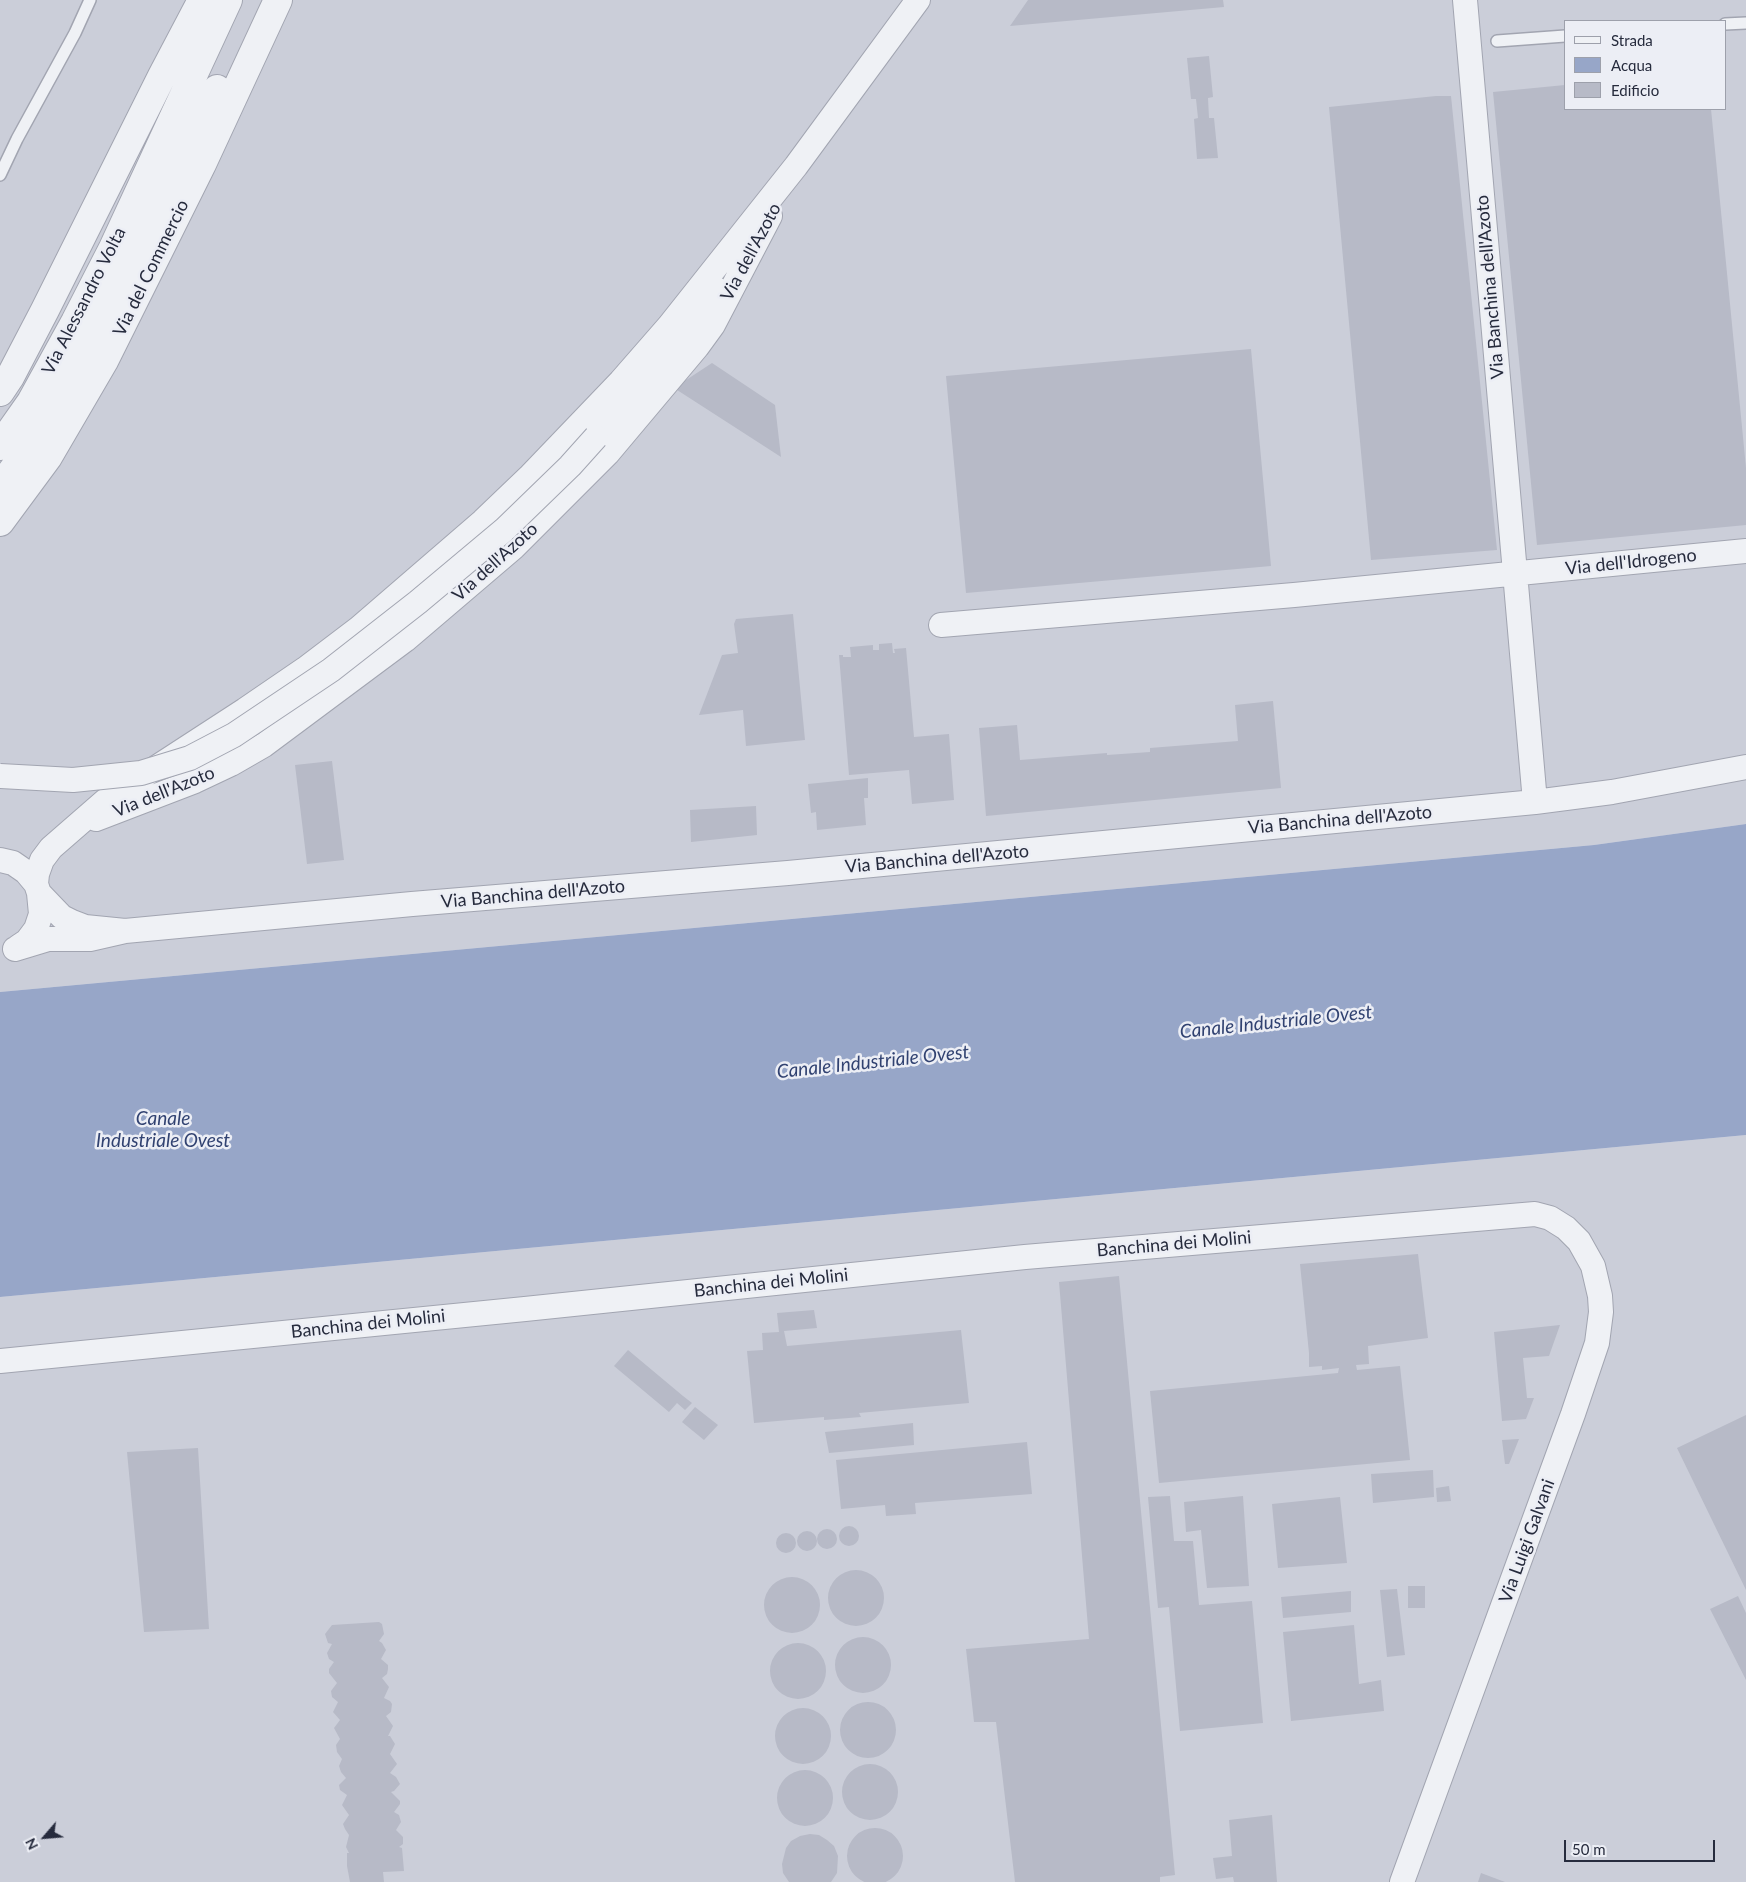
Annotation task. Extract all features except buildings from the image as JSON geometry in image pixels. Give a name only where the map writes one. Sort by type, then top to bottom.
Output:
[{"type":"street","points":[[0,392],[10,377],[45,310],[202,0]]},
{"type":"street","points":[[170,156],[228,0]]},
{"type":"street","points":[[170,156],[231,59],[265,0]]},
{"type":"street","name":"Via del Commercio","points":[[0,522],[48,456],[104,361],[202,164],[278,0]]},
{"type":"street","name":"Via dell'Azoto","points":[[7,952],[27,941],[36,929],[41,914],[37,874],[42,860],[51,848],[105,801],[245,710],[366,622],[484,521],[621,381],[668,326],[796,166],[918,0]]},
{"type":"street","name":"Via Banchina dell'Azoto","points":[[1465,0],[1535,802]]},
{"type":"street","name":"Via Alessandro Volta","points":[[0,446],[31,402],[56,359],[113,248],[170,156]]},
{"type":"street","name":"Via Alessandro Volta","points":[[0,487],[64,393],[106,314],[170,156]]},
{"type":"street","name":"Via dell'Azoto","points":[[0,776],[73,780],[141,772],[190,758],[234,735],[331,670],[418,602],[504,530],[570,466],[685,334],[796,166]]},
{"type":"street","name":"Via dell'Azoto","points":[[74,829],[132,804],[195,781],[231,764],[264,745],[405,640],[514,547],[608,453],[697,347],[713,325],[796,166]]},
{"type":"street","name":"Via dell'Idrogeno","points":[[941,625],[1515,574],[1746,551]]},
{"type":"street","name":"Via Banchina dell'Azoto","points":[[125,931],[412,904],[788,873],[1535,802],[1612,792],[1746,767]]},
{"type":"street","points":[[0,860],[13,863],[26,872],[62,917],[85,927],[125,931]]},
{"type":"street","points":[[7,952],[48,939],[90,939],[125,931]]},
{"type":"street","name":"Banchina dei Molini","points":[[0,1360],[535,1308],[1026,1256],[1525,1214],[1542,1215]]},
{"type":"street","name":"Via Luigi Galvani","points":[[1402,1882],[1597,1342],[1601,1312],[1600,1296],[1598,1281],[1589,1256],[1579,1240],[1566,1228],[1542,1215]]},
{"type":"lane","points":[[0,175],[17,139],[75,33],[90,0]]},
{"type":"lane","points":[[1726,24],[1746,23]]},
{"type":"lane","points":[[1497,40],[1564,36]]},
{"type":"shaded area","points":[[0,0],[1746,0],[1746,824],[1594,845],[0,992]]},
{"type":"shaded area","points":[[1746,1135],[1746,1882],[0,1882],[0,1297]]},
{"type":"water","name":"Canale Industriale Ovest","points":[[1746,824],[1746,1135],[0,1297],[0,992],[1594,845]]}]
